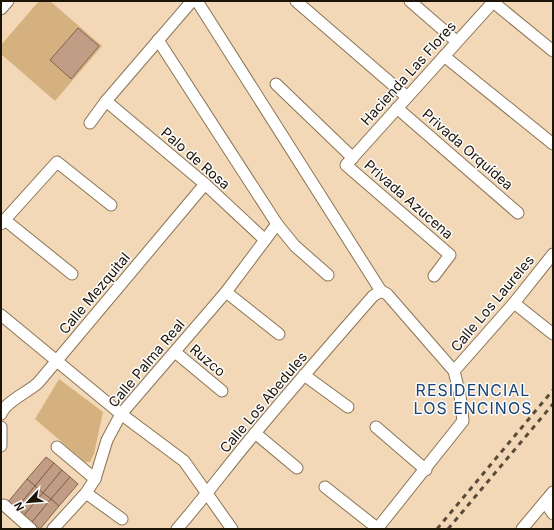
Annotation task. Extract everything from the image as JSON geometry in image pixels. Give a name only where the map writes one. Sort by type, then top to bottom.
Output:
[{"type":"street","points":[[1,9],[8,1]]},
{"type":"street","points":[[90,123],[106,101],[192,1]]},
{"type":"street","points":[[197,1],[377,293],[387,294],[454,372],[460,395],[463,421],[426,470],[377,529],[325,487]]},
{"type":"street","points":[[296,1],[407,97]]},
{"type":"street","points":[[410,1],[456,41]]},
{"type":"street","points":[[493,2],[553,51]]},
{"type":"street","name":"Hacienda Las Flores","points":[[349,161],[456,41],[493,2]]},
{"type":"street","points":[[158,40],[277,224],[295,246],[328,275]]},
{"type":"street","points":[[444,56],[553,144]]},
{"type":"street","points":[[276,84],[349,161]]},
{"type":"street","name":"Palo de Rosa","points":[[106,101],[205,184],[265,240]]},
{"type":"street","name":"Privada Orquídea","points":[[397,108],[518,213]]},
{"type":"street","name":"Privada Azucena","points":[[349,161],[450,255],[434,276]]},
{"type":"street","points":[[72,274],[3,222],[57,162],[111,205]]},
{"type":"street","name":"Calle Mezquital","points":[[2,410],[29,392],[58,360],[205,184]]},
{"type":"street","name":"Calle Palma Real","points":[[53,529],[86,493],[95,479],[107,440],[121,414],[226,292],[277,224]]},
{"type":"street","name":"Calle Los Laureles","points":[[454,372],[514,303],[553,254]]},
{"type":"street","points":[[226,292],[279,334]]},
{"type":"street","name":"Calle Los Abedules","points":[[177,529],[304,375],[377,293]]},
{"type":"street","points":[[514,303],[553,334]]},
{"type":"street","points":[[1,315],[58,360],[121,414],[184,461],[232,529]]},
{"type":"street","name":"Ruzco","points":[[175,352],[222,391]]},
{"type":"street","points":[[304,375],[348,407]]},
{"type":"street","points":[[376,427],[426,470]]},
{"type":"street","points":[[1,428],[1,446]]},
{"type":"street","points":[[255,433],[297,468]]},
{"type":"street","points":[[57,447],[95,479]]},
{"type":"street","points":[[522,529],[553,492]]},
{"type":"street","points":[[86,493],[122,519]]},
{"type":"street","points":[[545,502],[553,514]]},
{"type":"street","points":[[4,505],[30,529]]},
{"type":"shaded area","points":[[39,1],[50,1],[102,46],[55,101],[1,54],[1,45]]},
{"type":"shaded area","points":[[59,379],[103,412],[94,454],[90,462],[85,462],[35,419]]},
{"type":"building","points":[[78,28],[99,46],[71,79],[50,60]]},
{"type":"building","points":[[46,457],[54,463],[35,486],[27,479]]},
{"type":"building","points":[[54,463],[62,470],[43,493],[35,486]]},
{"type":"building","points":[[62,470],[70,477],[51,499],[43,493]]},
{"type":"building","points":[[70,477],[78,484],[59,506],[51,499]]},
{"type":"building","points":[[27,479],[35,486],[16,509],[8,502]]},
{"type":"building","points":[[35,486],[43,493],[24,515],[16,509]]},
{"type":"building","points":[[43,493],[51,499],[32,522],[24,515]]},
{"type":"building","points":[[51,499],[59,506],[40,529],[32,522]]},
{"type":"railway","points":[[437,529],[553,390]]},
{"type":"railway","points":[[448,529],[553,404]]},
{"type":"district","name":"RESIDENCIAL LOS ENCINOS","points":[[473,399]]}]
